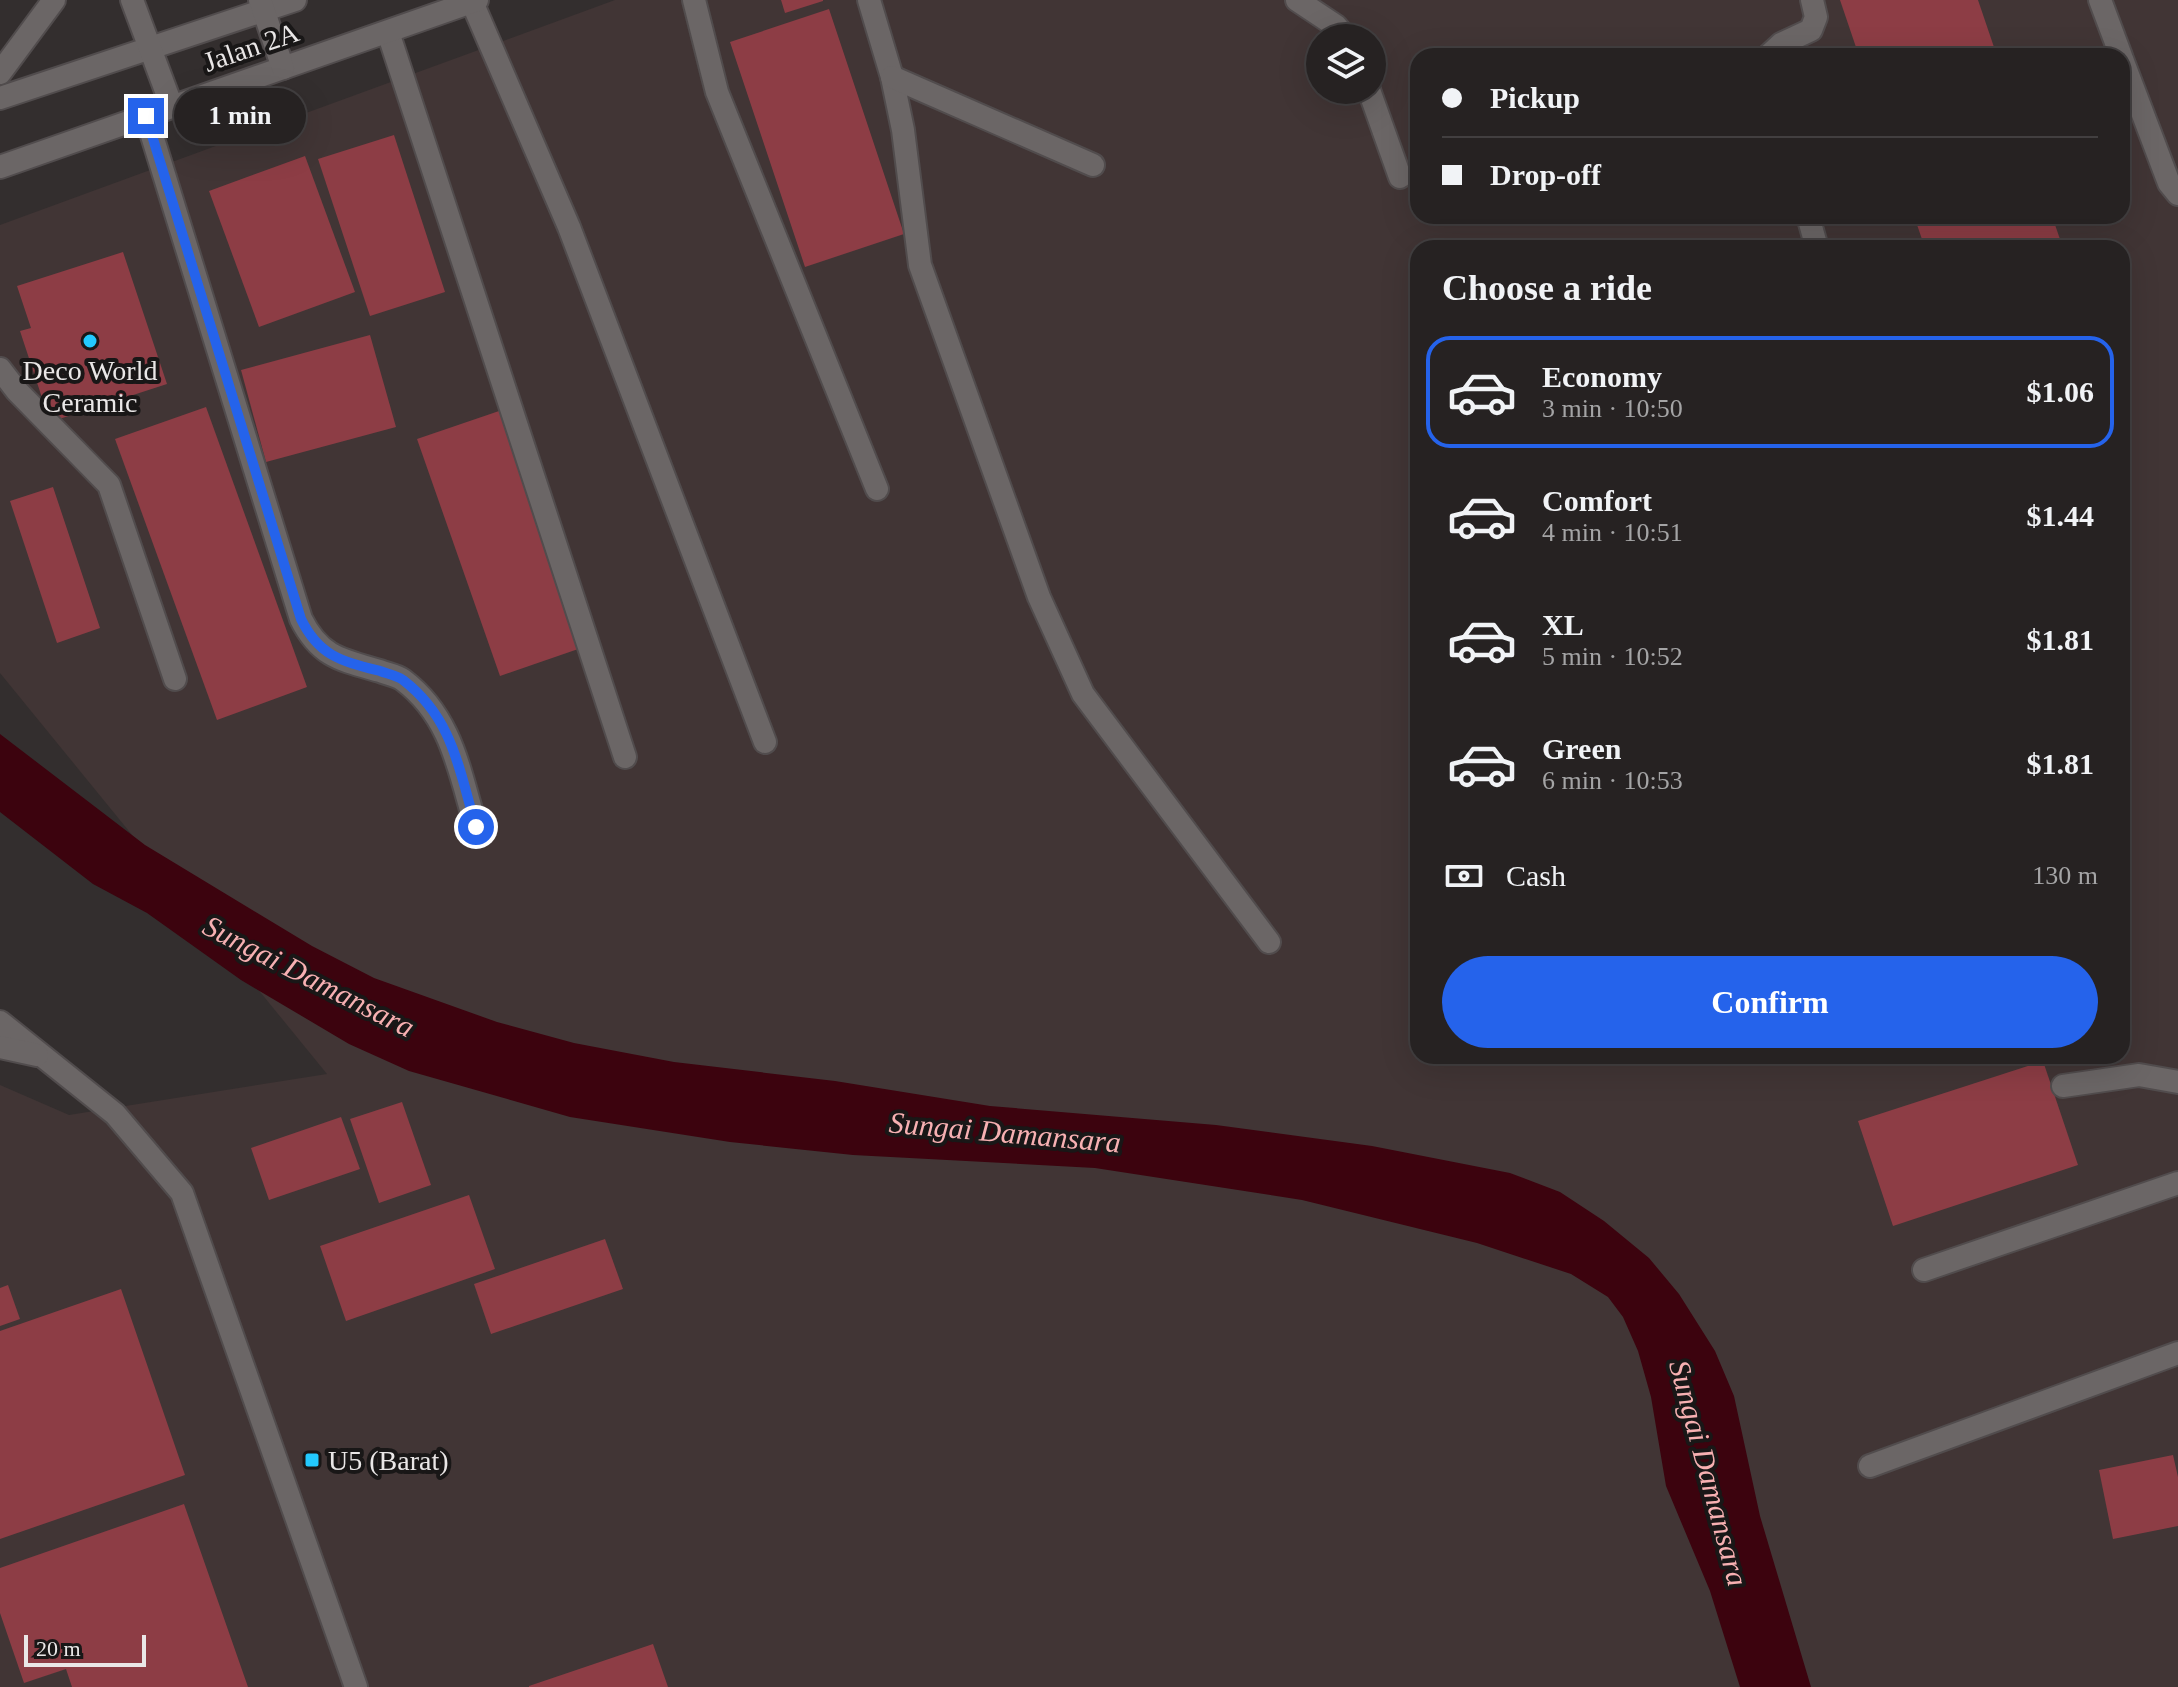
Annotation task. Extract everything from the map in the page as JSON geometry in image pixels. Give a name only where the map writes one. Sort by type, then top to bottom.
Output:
[{"type":"street","points":[[0,73],[54,0]]},
{"type":"street","points":[[132,0],[172,107]]},
{"type":"street","name":"Jalan 2A","points":[[0,98],[149,48],[262,5],[295,0]]},
{"type":"street","points":[[694,0],[717,92],[877,489]]},
{"type":"street","points":[[869,0],[892,77],[903,130],[920,265],[1039,597],[1083,694],[1269,942]]},
{"type":"street","points":[[1297,0],[1333,24]]},
{"type":"street","points":[[1777,48],[1811,30],[1816,17],[1812,0]]},
{"type":"street","points":[[2100,0],[2117,48]]},
{"type":"street","points":[[474,1],[569,227],[765,742]]},
{"type":"street","name":"Jalan 2A","points":[[0,167],[474,1]]},
{"type":"street","points":[[262,5],[283,68]]},
{"type":"street","points":[[388,32],[625,757]]},
{"type":"street","points":[[892,77],[1093,165]]},
{"type":"street","points":[[2130,81],[2169,183],[2178,194]]},
{"type":"street","points":[[1374,104],[1400,177]]},
{"type":"street","points":[[146,116],[301,619],[311,639],[325,653],[400,677],[428,702],[447,730],[476,827]]},
{"type":"street","points":[[0,369],[17,391],[109,485],[175,679]]},
{"type":"street","points":[[0,1022],[115,1114],[182,1193],[356,1687]]},
{"type":"street","points":[[0,1047],[38,1055]]},
{"type":"street","points":[[2063,1086],[2139,1075],[2178,1082]]},
{"type":"street","points":[[1924,1270],[2178,1183]]},
{"type":"street","points":[[1870,1466],[2178,1353]]},
{"type":"shaded area","points":[[615,0],[2178,0],[2178,1687],[0,1687],[0,1085],[69,1115],[327,1074],[0,673],[0,225]]},
{"type":"water","name":"Sungai Damansara","points":[[0,734],[145,845],[312,946],[374,978],[497,1022],[574,1043],[674,1062],[835,1081],[990,1106],[1216,1125],[1372,1146],[1510,1173],[1560,1192],[1604,1221],[1649,1258],[1679,1294],[1715,1351],[1734,1396],[1760,1516],[1811,1687],[1740,1687],[1710,1591],[1666,1486],[1651,1397],[1638,1351],[1623,1317],[1608,1297],[1571,1274],[1477,1243],[1302,1200],[1095,1168],[853,1155],[730,1142],[570,1117],[409,1071],[349,1044],[241,980],[147,913],[93,884],[0,812]]},
{"type":"building","points":[[781,0],[823,0],[823,1],[785,13]]},
{"type":"building","points":[[1840,0],[1978,0],[1994,48],[1856,48]]},
{"type":"building","points":[[829,9],[904,234],[805,267],[730,42]]},
{"type":"building","points":[[394,135],[445,292],[370,316],[318,159]]},
{"type":"building","points":[[305,156],[355,292],[259,327],[209,191]]},
{"type":"building","points":[[1917,224],[2055,224],[2060,240],[1922,240]]},
{"type":"building","points":[[123,252],[167,384],[50,422],[20,331],[31,328],[17,286]]},
{"type":"building","points":[[370,335],[396,427],[266,462],[241,370]]},
{"type":"building","points":[[206,407],[307,687],[217,720],[115,439]]},
{"type":"building","points":[[502,410],[584,647],[500,676],[417,439]]},
{"type":"building","points":[[53,487],[100,628],[57,643],[10,501]]},
{"type":"building","points":[[2034,1064],[2044,1064],[2078,1165],[1893,1226],[1858,1121]]},
{"type":"building","points":[[402,1102],[431,1185],[379,1203],[350,1119]]},
{"type":"building","points":[[341,1117],[360,1169],[269,1200],[251,1148]]},
{"type":"building","points":[[469,1195],[495,1269],[346,1321],[320,1246]]},
{"type":"building","points":[[605,1239],[623,1289],[491,1334],[474,1284]]},
{"type":"building","points":[[8,1285],[20,1319],[0,1326],[0,1288]]},
{"type":"building","points":[[121,1289],[185,1475],[0,1539],[0,1331]]},
{"type":"building","points":[[2173,1455],[2178,1477],[2178,1526],[2113,1539],[2099,1470]]},
{"type":"building","points":[[184,1504],[248,1687],[72,1687],[66,1669],[24,1683],[0,1613],[0,1568]]},
{"type":"building","points":[[653,1644],[668,1687],[529,1687],[529,1686]]},
{"type":"place","name":"Deco World Ceramic","points":[[90,341]]},
{"type":"place","name":"U5 (Barat)","points":[[312,1460]]},
{"type":"route","points":[[146,116],[301,619],[311,639],[325,653],[400,677],[428,702],[447,730],[476,827]]}]
